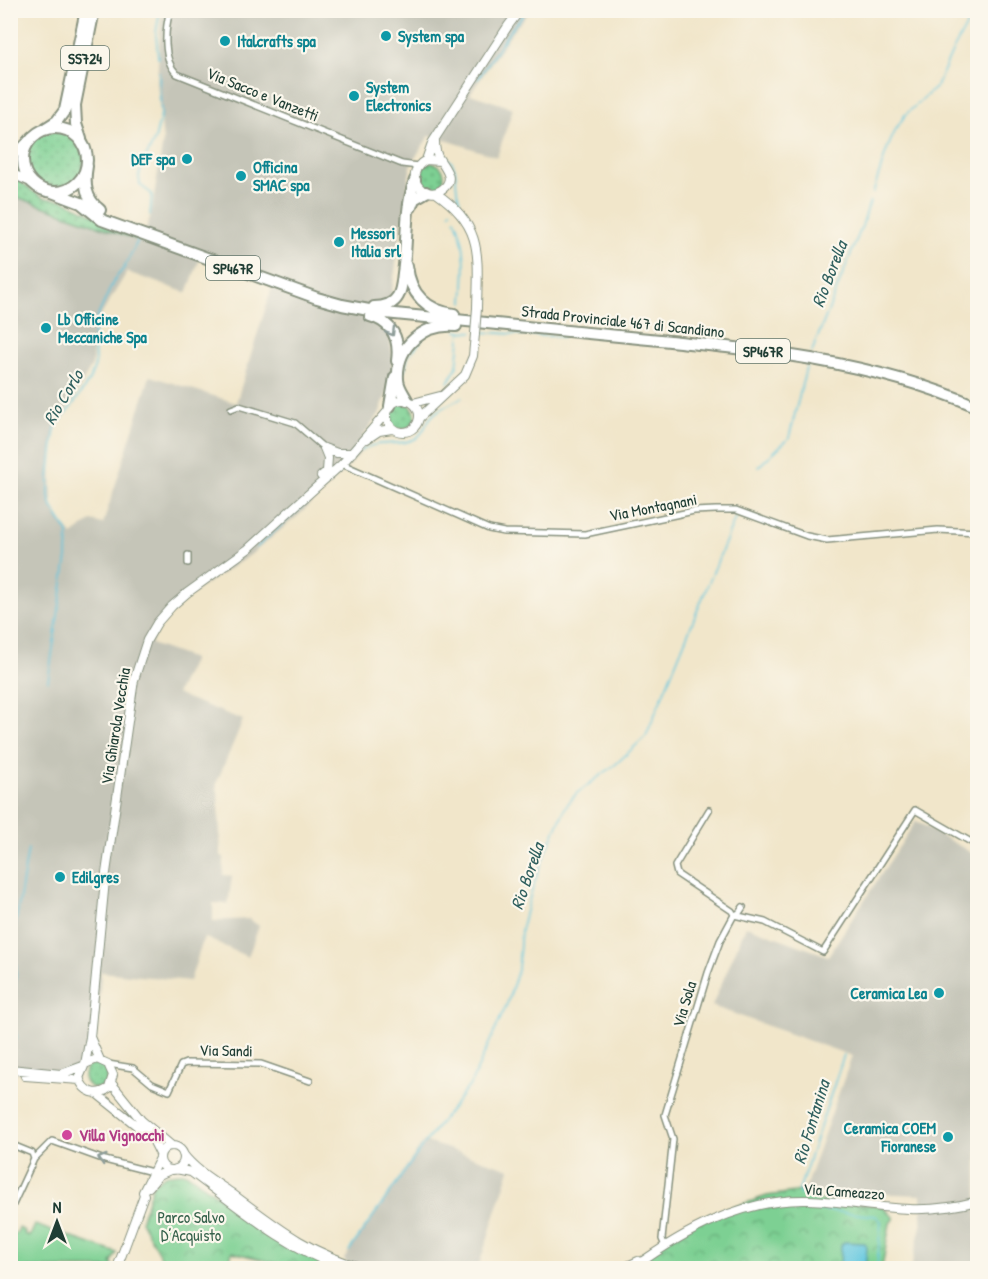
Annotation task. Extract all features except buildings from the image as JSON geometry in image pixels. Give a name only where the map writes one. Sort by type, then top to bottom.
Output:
[{"type":"highway","name":"SS724","points":[[45,129],[57,122],[65,110],[86,10]]},
{"type":"highway","name":"SS724","points":[[82,142],[76,123],[75,105],[94,10]]},
{"type":"highway","points":[[45,129],[62,129],[71,132],[82,142],[87,157],[87,166],[80,180],[72,187],[62,191],[42,190],[31,182],[26,174],[23,156],[25,146],[31,138],[45,129]]},
{"type":"highway","name":"SP467R","points":[[87,166],[85,182],[87,193],[93,206],[104,217]]},
{"type":"highway","points":[[303,291],[383,307],[393,302],[398,295],[406,254],[411,189],[415,178]]},
{"type":"highway","name":"SP467R","points":[[52,192],[81,203],[104,217]]},
{"type":"highway","points":[[410,210],[414,200],[431,192]]},
{"type":"highway","name":"Strada Provinciale 467 di Scandiano","points":[[104,217],[342,305],[367,310],[730,346],[789,354],[860,368],[978,407]]},
{"type":"highway","points":[[406,254],[408,277],[412,289],[426,305],[446,313],[488,317],[542,328]]},
{"type":"highway","points":[[303,291],[309,298],[380,319],[389,326],[398,344],[398,355],[388,409]]},
{"type":"highway","points":[[410,402],[399,386],[399,366],[405,350],[417,335],[430,328],[448,325],[542,328]]},
{"type":"main road","points":[[10,159],[31,138]]},
{"type":"main road","points":[[10,173],[31,182]]},
{"type":"street","name":"Via Sacco e Vanzetti","points":[[170,10],[167,31],[169,59],[171,69],[177,74],[402,164],[418,166]]},
{"type":"street","points":[[415,178],[418,166],[426,160],[435,139],[520,10]]},
{"type":"street","name":"Via Ghiarola Vecchia","points":[[435,139],[440,161],[448,171],[447,184],[453,204]]},
{"type":"street","points":[[426,160],[440,161]]},
{"type":"street","name":"Via Sacco e Vanzetti","points":[[402,164],[415,178]]},
{"type":"street","name":"Via Ghiarola Vecchia","points":[[361,443],[379,431],[392,429],[409,432],[416,426],[419,418],[465,375],[473,357],[478,264],[475,244],[464,217],[453,204],[419,187],[415,178]]},
{"type":"street","points":[[431,192],[447,184]]},
{"type":"street","name":"Via Ghiarola Vecchia","points":[[84,1065],[90,1037],[105,880],[134,680],[147,640],[157,623],[181,598],[248,549],[342,464],[398,400],[410,402],[431,400],[444,395]]},
{"type":"street","points":[[410,402],[417,408],[419,418]]},
{"type":"street","points":[[231,409],[239,406],[295,423],[324,448],[337,453],[352,453]]},
{"type":"street","points":[[388,409],[387,421],[392,429]]},
{"type":"street","points":[[319,485],[317,480],[327,471],[328,458],[324,448]]},
{"type":"street","points":[[337,453],[342,464]]},
{"type":"street","points":[[328,458],[342,464]]},
{"type":"street","name":"Via Montagnani","points":[[342,464],[489,529],[504,532],[585,534],[694,511],[736,510],[807,536],[827,540],[938,530],[978,532]]},
{"type":"street","points":[[188,555],[188,563]]},
{"type":"street","points":[[709,810],[675,866],[677,874],[732,911],[734,915],[765,922],[824,952],[915,810],[978,846]]},
{"type":"street","points":[[734,915],[739,913],[743,907]]},
{"type":"street","name":"Via Sola","points":[[665,1246],[662,1239],[673,1139],[665,1116],[708,973],[720,941],[734,915]]},
{"type":"street","name":"Via Ghiarola Vecchia","points":[[90,1037],[104,1062]]},
{"type":"street","points":[[10,1072],[61,1074],[92,1060],[104,1062],[113,1074],[112,1084],[105,1091],[96,1093]]},
{"type":"street","name":"Via Sandi","points":[[104,1062],[136,1070],[152,1084],[169,1091],[181,1065],[186,1063],[261,1064],[310,1081]]},
{"type":"street","points":[[84,1065],[80,1072],[80,1080],[86,1090],[96,1093],[152,1138],[163,1166],[191,1172],[282,1240],[342,1269]]},
{"type":"street","points":[[113,1074],[127,1068]]},
{"type":"street","points":[[10,1072],[46,1079],[80,1080]]},
{"type":"street","points":[[112,1084],[141,1120],[172,1146],[179,1148],[199,1170],[285,1234],[329,1258],[363,1269]]},
{"type":"street","points":[[11,1208],[34,1160],[52,1141],[114,1163],[152,1172]]},
{"type":"street","points":[[10,1144],[32,1153],[34,1160]]},
{"type":"street","points":[[117,1269],[144,1195],[143,1192],[164,1148],[172,1146]]},
{"type":"street","points":[[144,1195],[155,1179],[183,1163],[183,1154]]},
{"type":"street","name":"Via Cameazzo","points":[[633,1269],[665,1246],[705,1224],[730,1213],[779,1202],[809,1200],[910,1209],[946,1208],[978,1201]]},
{"type":"street","name":"Via Cameazzo","points":[[623,1269],[648,1257]]},
{"type":"shaded area","points":[[164,11],[530,11],[511,33],[470,94],[513,108],[497,157],[429,136],[411,164],[391,297],[380,314],[389,334],[393,358],[391,382],[379,414],[363,436],[364,448],[300,514],[250,555],[202,587],[173,610],[158,629],[151,644],[193,659],[176,694],[243,720],[216,784],[221,856],[224,857],[223,875],[232,876],[228,904],[213,903],[213,921],[249,919],[259,926],[248,957],[204,937],[190,981],[101,972],[96,1042],[76,1079],[11,1072],[10,186],[144,234],[151,215],[163,141],[157,82],[161,21]],"holes":[[[201,256],[274,281],[236,403],[150,376],[103,524],[91,521],[72,535],[55,514],[52,506],[51,464],[55,429],[92,365],[94,333],[98,320],[127,272],[187,293]]]},
{"type":"shaded area","points":[[916,821],[977,856],[977,1268],[911,1268],[922,1222],[921,1195],[804,1191],[852,1056],[712,1006],[746,926],[828,956]]},
{"type":"shaded area","points":[[424,1141],[510,1169],[478,1268],[351,1268],[344,1259]]},
{"type":"green space","points":[[55,131],[71,136],[79,144],[84,160],[79,176],[71,184],[55,189],[39,184],[31,176],[26,160],[31,144],[39,136]]},
{"type":"green space","points":[[431,163],[440,167],[444,176],[440,185],[431,189],[422,185],[418,176],[422,167]]},
{"type":"green space","points":[[11,177],[44,198],[63,200],[136,235],[135,239],[11,195]]},
{"type":"green space","points":[[402,403],[411,407],[415,416],[411,425],[402,429],[393,425],[389,416],[393,407]]},
{"type":"green space","points":[[96,1064],[105,1067],[108,1076],[105,1085],[96,1088],[87,1085],[84,1076],[87,1067]]},
{"type":"green space","name":"Parco Salvo D’Acquisto","points":[[186,1173],[288,1246],[334,1268],[279,1268],[279,1264],[232,1252],[228,1268],[178,1268],[174,1262],[170,1265],[167,1261],[164,1263],[141,1221],[153,1184],[165,1175]]},
{"type":"green space","points":[[801,1191],[817,1200],[882,1206],[894,1218],[890,1223],[882,1268],[615,1268],[695,1221],[767,1196]]},
{"type":"green space","points":[[35,1225],[117,1253],[111,1263],[112,1268],[11,1268],[11,1232],[16,1234],[19,1228],[25,1231],[24,1234],[30,1236]]},
{"type":"water","points":[[844,1242],[865,1243],[867,1248],[865,1268],[840,1268],[841,1245]]},
{"type":"waterway","name":"Rio Corlo","points":[[158,58],[156,33],[160,10]]},
{"type":"waterway","points":[[478,79],[509,32],[527,10]]},
{"type":"waterway","name":"Rio Borella","points":[[873,193],[896,129],[905,115],[937,86],[975,10]]},
{"type":"waterway","name":"Rio Corlo","points":[[150,215],[152,194],[140,185],[139,176],[155,139],[161,115],[159,72]]},
{"type":"waterway","points":[[446,156],[454,167],[460,201]]},
{"type":"waterway","name":"Rio Borella","points":[[811,354],[870,201]]},
{"type":"waterway","points":[[455,219],[464,250],[463,302]]},
{"type":"waterway","name":"Rio Corlo","points":[[48,681],[67,557],[68,533],[52,507],[49,497],[54,435],[56,426],[89,381],[95,366],[94,331],[97,318],[114,280],[124,268],[139,238]]},
{"type":"waterway","points":[[457,331],[473,332]]},
{"type":"waterway","points":[[448,382],[457,367],[461,331]]},
{"type":"waterway","points":[[478,332],[564,337]]},
{"type":"waterway","points":[[404,371],[408,356],[422,340]]},
{"type":"waterway","name":"Rio Borella","points":[[758,467],[789,438],[807,364]]},
{"type":"waterway","points":[[361,451],[374,445],[402,443],[415,439],[434,414],[462,397]]},
{"type":"waterway","points":[[256,548],[344,468]]},
{"type":"waterway","name":"Rio Borella","points":[[349,1251],[424,1144],[470,1085],[507,1004],[518,970],[521,930],[528,903],[540,866],[566,806],[577,793],[616,764],[646,736],[736,516]]},
{"type":"waterway","name":"Rio Corlo","points":[[17,1038],[13,1025],[16,968],[15,927],[28,849]]},
{"type":"waterway","name":"Rio Fontanina","points":[[800,1195],[799,1190],[844,1055]]},
{"type":"waterway","name":"Rio Fontanina","points":[[802,1205],[803,1208],[876,1216],[881,1221],[877,1268]]},
{"type":"place","name":"System spa","points":[[386,36]]},
{"type":"place","name":"Italcrafts spa","points":[[225,41]]},
{"type":"place","name":"System Electronics","points":[[354,96]]},
{"type":"place","name":"DEF spa","points":[[187,159]]},
{"type":"place","name":"Officina SMAC spa","points":[[241,176]]},
{"type":"place","name":"Messori Italia srl","points":[[339,242]]},
{"type":"place","name":"Lb Officine Meccaniche Spa","points":[[46,328]]},
{"type":"place","name":"Edilgres","points":[[60,877]]},
{"type":"place","name":"Ceramica Lea","points":[[939,993]]},
{"type":"place","name":"Villa Vignocchi","points":[[67,1135]]},
{"type":"place","name":"Ceramica COEM Fioranese","points":[[948,1137]]}]
